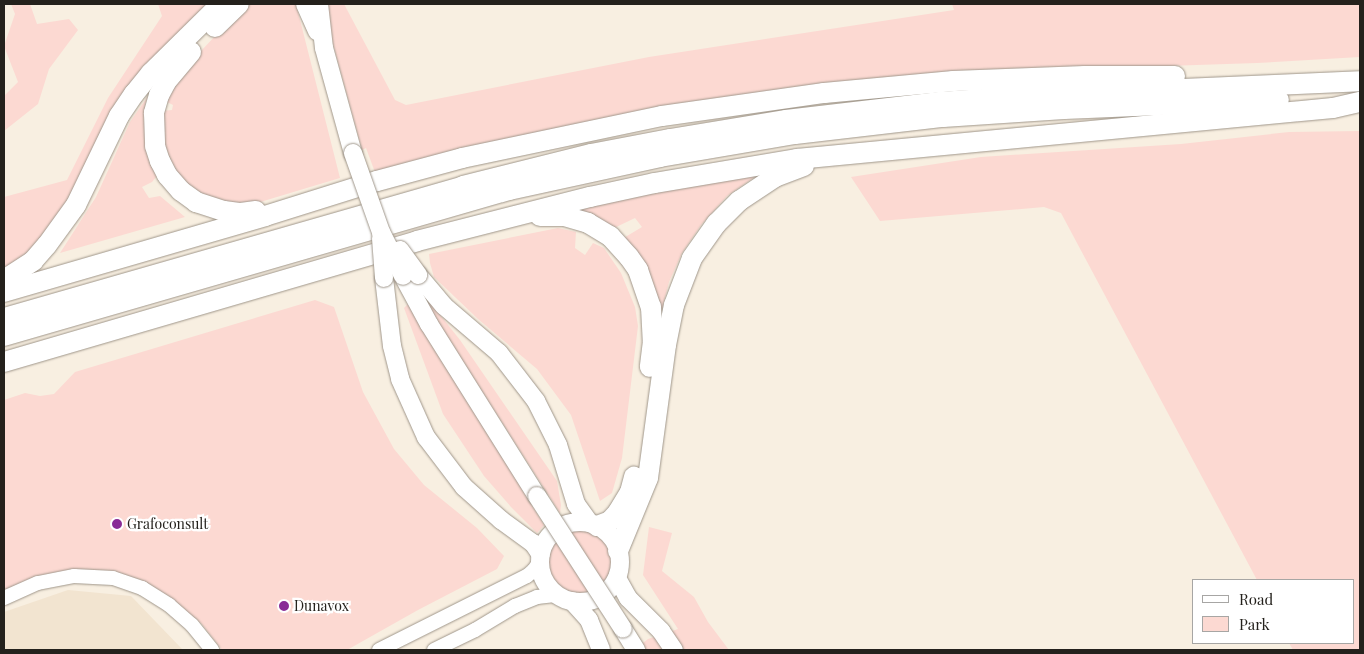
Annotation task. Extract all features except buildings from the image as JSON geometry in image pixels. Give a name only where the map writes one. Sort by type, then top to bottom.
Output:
[{"type":"highway","points":[[4,280],[33,260],[62,226],[93,173],[119,116],[134,94],[151,73],[221,4]]},
{"type":"highway","points":[[239,4],[176,68],[166,82],[159,95],[154,113],[154,146],[167,175],[181,191],[196,202],[210,208],[241,213],[290,207]]},
{"type":"highway","points":[[4,292],[265,216],[377,180],[529,142],[662,116],[824,93],[953,81],[1085,76],[1288,76],[1326,83]]},
{"type":"highway","points":[[4,318],[463,186],[591,154],[670,139],[786,120],[940,102],[1080,93],[1360,81]]},
{"type":"highway","points":[[4,336],[509,190],[660,157],[795,134],[943,117],[1128,106],[1360,97]]},
{"type":"highway","points":[[4,362],[417,241],[655,183],[754,165],[845,154],[1333,108],[1360,102]]},
{"type":"highway","points":[[618,551],[648,478],[666,345],[674,305],[692,258],[716,224],[739,201],[753,191],[775,177],[798,167],[845,154]]},
{"type":"highway","points":[[510,217],[564,216],[594,226],[619,244],[638,270],[651,307],[653,341],[636,472],[630,492],[618,512],[610,521],[594,525]]},
{"type":"main road","points":[[305,4],[324,48],[352,153],[381,232],[410,276],[429,324],[636,650]]},
{"type":"main road","points":[[319,4],[324,48]]},
{"type":"main road","points":[[381,232],[392,346],[400,379],[426,436],[464,487],[501,520],[533,543],[540,558],[544,580],[589,620],[600,650]]},
{"type":"main road","points":[[410,276],[499,353],[525,385],[550,425],[576,504],[594,525],[610,536],[618,551],[620,565],[617,578],[602,596],[587,602],[565,598]]},
{"type":"main road","points":[[540,558],[550,536],[558,528],[568,524],[594,525]]},
{"type":"main road","points":[[617,578],[628,598],[661,631],[674,650]]},
{"type":"street","points":[[379,650],[527,576],[540,558]]},
{"type":"street","points":[[4,598],[38,584],[74,576],[113,578],[142,588],[169,605],[192,624],[212,650]]},
{"type":"street","points":[[434,650],[515,606],[537,597],[565,598]]},
{"type":"shaded area","points":[[68,590],[131,596],[183,650],[4,650],[4,612]]},
{"type":"green space","points":[[11,4],[30,4],[37,24],[69,19],[78,30],[49,69],[38,104],[4,131],[4,96],[18,82],[4,46],[15,14]]},
{"type":"green space","points":[[158,4],[210,4],[60,215],[15,268],[4,275],[4,197],[67,180],[108,98],[162,16]]},
{"type":"green space","points":[[245,4],[296,4],[340,178],[257,203],[227,204],[205,197],[184,183],[168,163],[162,138],[161,111],[172,110],[173,105],[165,101],[173,81]]},
{"type":"green space","points":[[325,4],[344,4],[395,100],[406,105],[649,57],[954,10],[952,4],[1360,4],[1360,57],[1257,63],[954,73],[376,175],[366,148],[362,150],[333,44]]},
{"type":"green space","points":[[148,96],[145,105],[146,143],[157,176],[152,182],[142,187],[149,198],[160,196],[185,217],[60,253],[96,197],[130,122]]},
{"type":"green space","points":[[1360,131],[1360,650],[1293,650],[1290,644],[1354,644],[1354,579],[1256,579],[1061,213],[1044,207],[880,221],[851,177],[981,157],[1181,144],[1289,132]]},
{"type":"green space","points":[[762,172],[727,196],[701,225],[682,253],[669,282],[660,317],[622,239],[642,227],[635,218],[612,229],[571,210]]},
{"type":"green space","points":[[558,228],[576,232],[575,248],[585,255],[593,243],[604,248],[621,273],[635,307],[638,326],[622,458],[612,493],[600,501],[571,415],[537,369],[478,319],[434,277],[430,263],[429,254]]},
{"type":"green space","points":[[315,300],[334,307],[363,392],[394,449],[424,485],[477,528],[504,556],[497,569],[347,650],[222,650],[201,623],[147,585],[97,572],[4,593],[4,400],[25,393],[40,396],[54,394],[75,372]]},
{"type":"green space","points":[[429,301],[460,340],[557,481],[561,505],[560,513],[426,304]]},
{"type":"green space","points":[[408,304],[544,525],[537,533],[484,476],[443,414],[404,308]]},
{"type":"green space","points":[[649,527],[672,533],[662,571],[694,597],[708,622],[729,650],[634,650],[648,639],[678,629],[643,575]]},
{"type":"green space","points":[[580,530],[593,533],[603,540],[610,550],[613,563],[610,576],[603,586],[593,593],[580,596],[567,593],[557,586],[550,576],[547,563],[550,550],[557,540],[567,533]]},
{"type":"place","name":"Grafoconsult","points":[[117,524]]},
{"type":"place","name":"Dunavox","points":[[284,606]]}]
